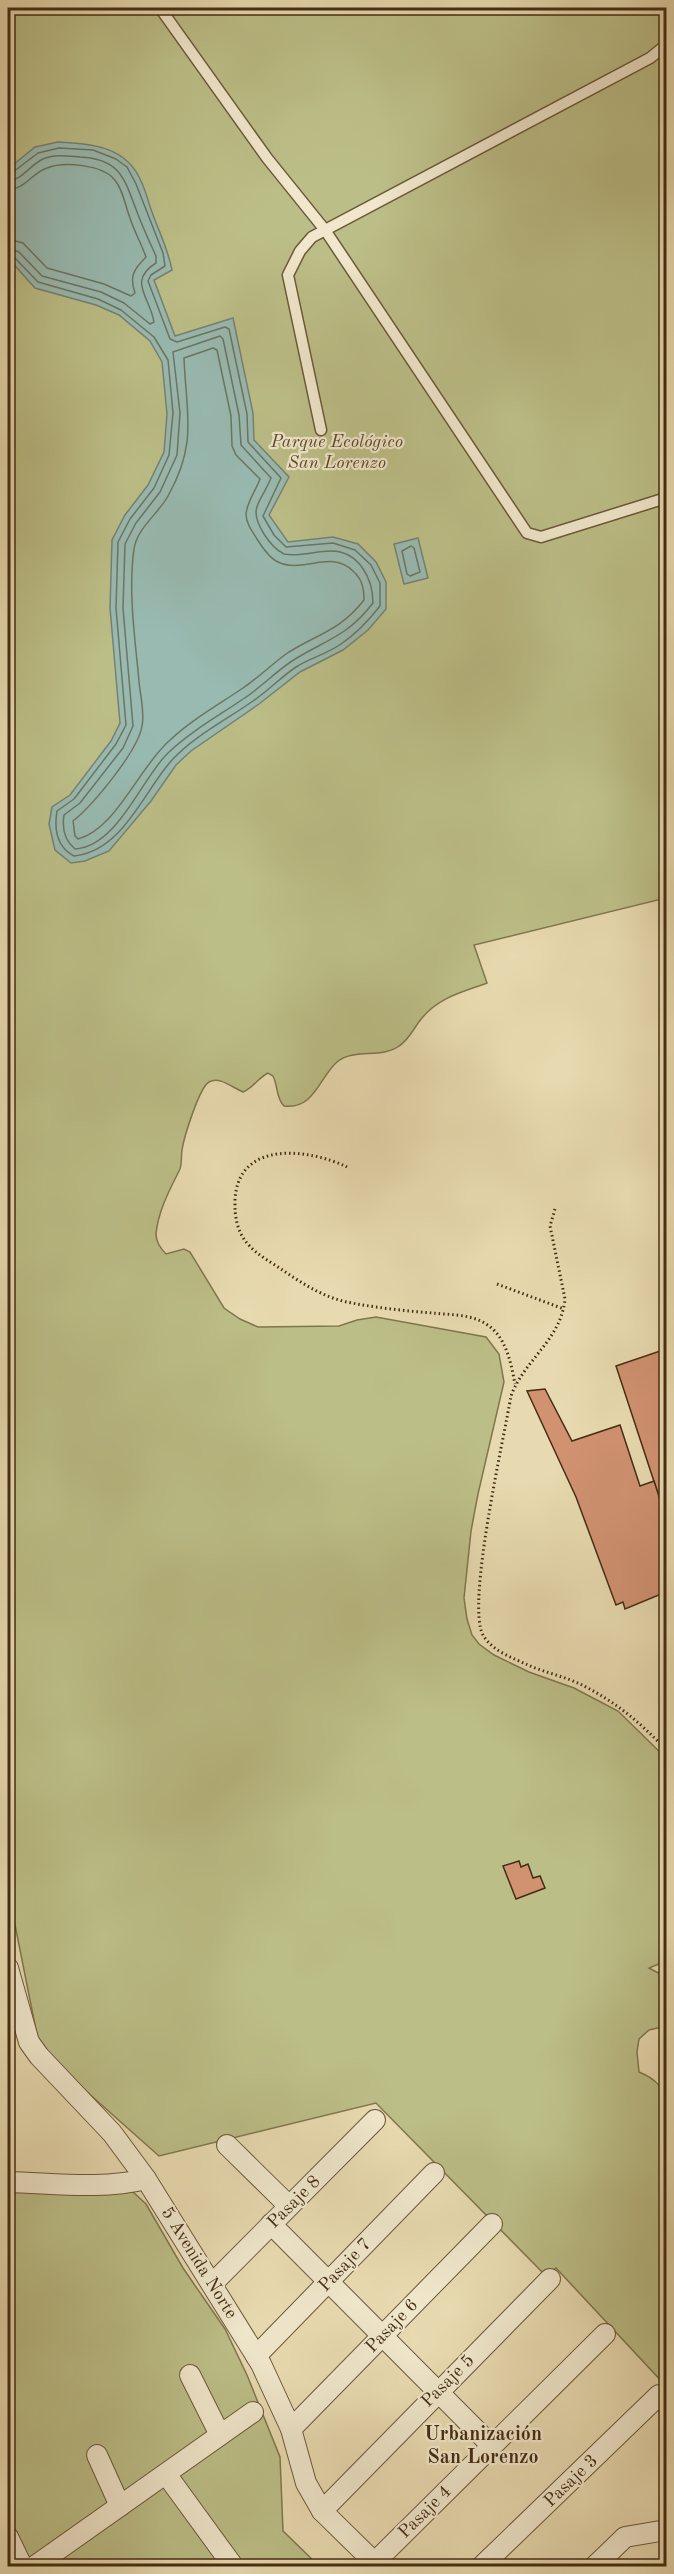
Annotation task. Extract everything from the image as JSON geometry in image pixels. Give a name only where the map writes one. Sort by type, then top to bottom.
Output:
[{"type":"street","name":"5 Avenida Norte","points":[[8,1968],[28,2042],[112,2133],[146,2179],[213,2283],[270,2381],[291,2429],[306,2483],[322,2511],[376,2565]]},
{"type":"street","name":"Pasaje 8","points":[[213,2283],[375,2120]]},
{"type":"street","points":[[228,2145],[289,2206]]},
{"type":"street","name":"Pasaje 7","points":[[256,2356],[434,2173]]},
{"type":"street","points":[[8,2182],[98,2185],[127,2184],[146,2179]]},
{"type":"street","name":"Pasaje 6","points":[[291,2429],[492,2223]]},
{"type":"street","points":[[271,2224],[492,2446]]},
{"type":"street","name":"Pasaje 5","points":[[322,2511],[550,2279]]},
{"type":"street","name":"Pasaje 4","points":[[376,2565],[605,2334]]},
{"type":"street","points":[[190,2375],[220,2435]]},
{"type":"street","name":"Pasaje 3","points":[[482,2566],[663,2399]]},
{"type":"street","points":[[8,2536],[35,2566],[253,2412]]},
{"type":"street","points":[[96,2455],[120,2506]]},
{"type":"street","points":[[166,2474],[233,2566]]},
{"type":"street","points":[[595,2566],[625,2537],[666,2530]]},
{"type":"lane","points":[[160,8],[267,158],[325,230],[527,533],[541,537],[666,498]]},
{"type":"lane","points":[[321,430],[288,275],[300,251],[312,237],[651,58],[666,46]]},
{"type":"path","points":[[348,1167],[328,1158],[302,1153],[277,1153],[256,1161],[242,1176],[235,1193],[234,1218],[240,1234],[257,1254],[318,1293],[351,1303],[465,1317],[487,1324],[504,1345],[509,1356],[515,1385],[481,1569],[478,1600],[484,1636],[502,1652],[531,1666],[584,1686],[620,1708],[634,1717],[666,1750]]},
{"type":"path","points":[[515,1385],[554,1335],[564,1309],[565,1299],[550,1226],[555,1209]]},
{"type":"path","points":[[497,1284],[564,1309]]},
{"type":"green space","name":"Parque Ecológico San Lorenzo","points":[[8,8],[666,8],[666,898],[474,945],[487,983],[452,996],[436,1005],[422,1018],[406,1040],[392,1050],[351,1055],[337,1062],[315,1092],[302,1103],[284,1106],[273,1076],[268,1073],[243,1092],[222,1081],[209,1082],[192,1113],[183,1144],[180,1169],[162,1209],[156,1234],[159,1245],[166,1254],[184,1249],[190,1252],[224,1308],[258,1327],[339,1326],[376,1317],[486,1337],[499,1354],[504,1382],[471,1531],[464,1598],[472,1635],[479,1644],[494,1655],[529,1672],[574,1688],[618,1711],[666,1758],[666,1961],[649,1968],[666,1977],[666,2061],[661,2038],[662,2027],[649,2030],[639,2039],[637,2052],[639,2072],[658,2084],[666,2105],[666,2386],[556,2268],[546,2276],[376,2103],[159,2156],[59,2067],[45,2050],[37,2035],[8,1890]]},
{"type":"green space","points":[[57,2190],[133,2192],[146,2204],[183,2268],[225,2329],[247,2375],[280,2457],[283,2531],[319,2566],[8,2566],[8,2193]]},
{"type":"water","points":[[58,142],[107,149],[126,160],[135,169],[166,248],[172,270],[154,280],[175,336],[233,318],[253,413],[254,440],[289,477],[269,515],[288,542],[333,537],[358,544],[376,562],[386,582],[386,609],[368,630],[343,650],[300,672],[259,704],[191,751],[176,765],[151,801],[109,851],[85,861],[71,863],[55,850],[49,824],[52,807],[70,795],[111,741],[120,723],[110,608],[112,540],[125,515],[148,485],[164,452],[167,414],[162,362],[150,341],[119,315],[96,305],[35,288],[8,258],[8,169],[35,147]]},
{"type":"water","points":[[418,538],[428,578],[404,584],[394,544]]},
{"type":"building","points":[[666,1349],[666,1518],[616,1366]]},
{"type":"building","points":[[545,1389],[572,1441],[620,1425],[640,1486],[654,1481],[666,1518],[666,1556],[662,1558],[666,1570],[666,1592],[625,1609],[623,1602],[616,1605],[576,1497],[527,1391]]},
{"type":"building","points":[[519,1861],[521,1867],[528,1864],[533,1878],[540,1876],[545,1888],[516,1899],[503,1866]]},
{"type":"district","name":"Urbanización San Lorenzo","points":[[483,2446]]}]
